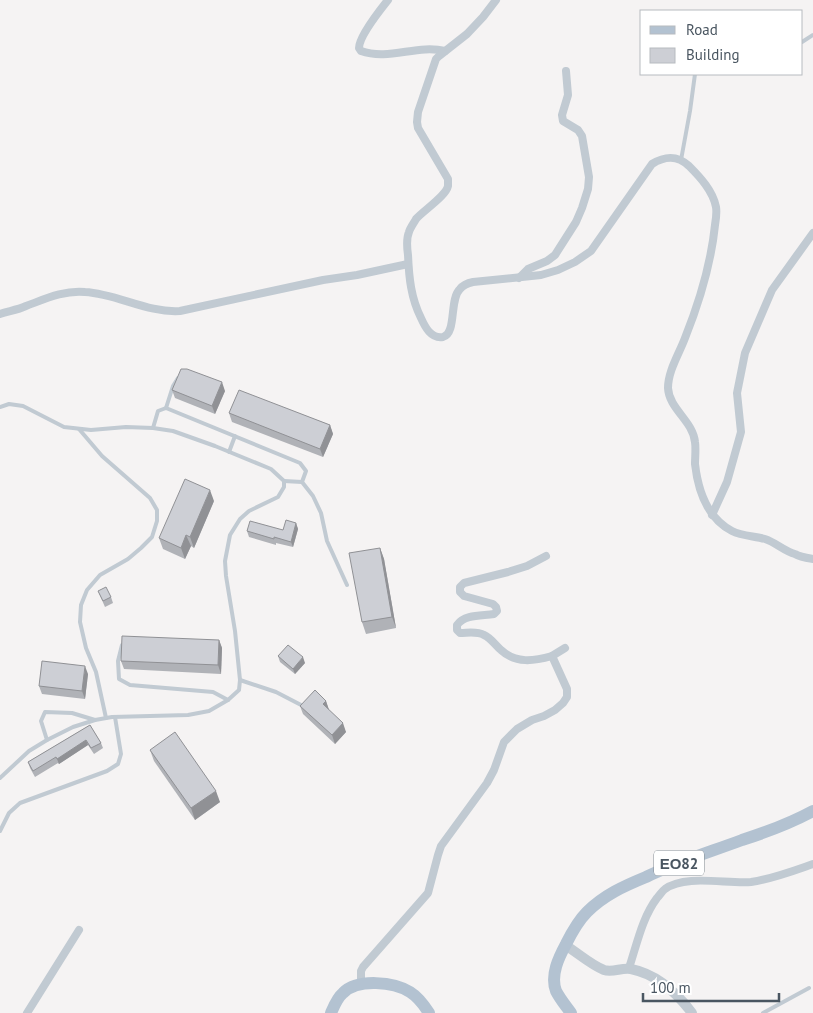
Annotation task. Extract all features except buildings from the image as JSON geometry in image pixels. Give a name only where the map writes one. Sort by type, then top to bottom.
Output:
[{"type":"main road","name":"ΕΟ82","points":[[571,1013],[555,989],[555,968],[565,945],[580,920],[588,911],[606,896],[622,888],[689,859],[777,828],[813,811]]},
{"type":"main road","points":[[331,1013],[344,992],[361,984],[382,984],[400,987],[416,996],[428,1013]]},
{"type":"street","points":[[388,0],[363,37],[359,45],[361,50],[373,54],[435,49],[445,51]]},
{"type":"street","points":[[496,0],[466,34],[436,59],[418,112],[417,122],[420,134],[448,179],[448,186],[445,192],[415,220],[408,233],[407,246],[411,290],[418,312],[426,327],[432,335],[446,336],[451,324],[454,296],[465,285],[473,282],[540,275],[558,270],[575,262],[590,251],[652,164],[660,159],[670,157],[681,160],[706,186],[713,196],[717,209],[713,246],[700,297],[670,376],[668,389],[672,402],[691,430],[695,440],[697,475],[705,503],[720,524],[733,532],[766,539],[794,554],[813,559]]},
{"type":"street","points":[[519,278],[528,269],[547,261],[555,255],[576,222],[588,189],[589,177],[582,136],[578,130],[563,121],[562,116],[568,95],[566,71]]},
{"type":"street","points":[[712,515],[727,482],[741,432],[737,393],[745,353],[772,290],[813,233]]},
{"type":"street","points":[[0,314],[46,298],[85,292],[163,311],[180,311],[408,264]]},
{"type":"street","points":[[546,556],[527,566],[464,583],[460,587],[460,592],[464,596],[493,604],[497,611],[494,614],[460,621],[457,625],[457,630],[460,633],[483,634],[507,656],[516,660],[540,660],[552,656],[565,648]]},
{"type":"street","points":[[361,984],[361,971],[363,967],[428,892],[441,846],[494,770],[504,742],[517,729],[555,710],[567,697],[567,689],[552,656]]},
{"type":"street","points":[[629,968],[643,924],[653,904],[664,889],[678,883],[693,880],[752,882],[813,864]]},
{"type":"street","points":[[27,1013],[79,930]]},
{"type":"street","points":[[565,945],[607,971],[629,968],[652,976],[670,988],[692,1013]]},
{"type":"lane","points":[[681,160],[695,75]]},
{"type":"lane","points":[[166,408],[173,386],[181,374]]},
{"type":"lane","points":[[0,407],[9,404],[23,406],[64,427],[91,430],[126,427],[173,431],[271,469],[284,482],[302,482]]},
{"type":"lane","points":[[153,428],[158,411],[166,408],[300,463],[306,470],[302,482]]},
{"type":"lane","points":[[79,428],[102,456],[150,498],[157,510],[157,521],[152,537],[128,559],[100,576],[88,590],[80,604],[80,622],[86,648],[96,672],[106,718]]},
{"type":"lane","points":[[229,452],[236,436]]},
{"type":"lane","points":[[0,778],[29,751],[73,727],[95,720],[115,717],[209,712],[228,700],[238,690],[240,680],[225,561],[230,534],[240,519],[249,511],[278,497],[284,487],[284,482]]},
{"type":"lane","points":[[302,482],[313,496],[321,513],[327,541],[347,585]]},
{"type":"lane","points":[[122,644],[118,661],[119,678],[130,685],[213,692],[228,700]]},
{"type":"lane","points":[[240,680],[276,692],[303,706]]},
{"type":"lane","points":[[47,740],[41,721],[45,712],[72,713],[95,720]]},
{"type":"lane","points":[[0,831],[9,813],[20,803],[107,771],[118,764],[121,754],[115,717]]},
{"type":"lane","points":[[763,1013],[809,988]]}]
